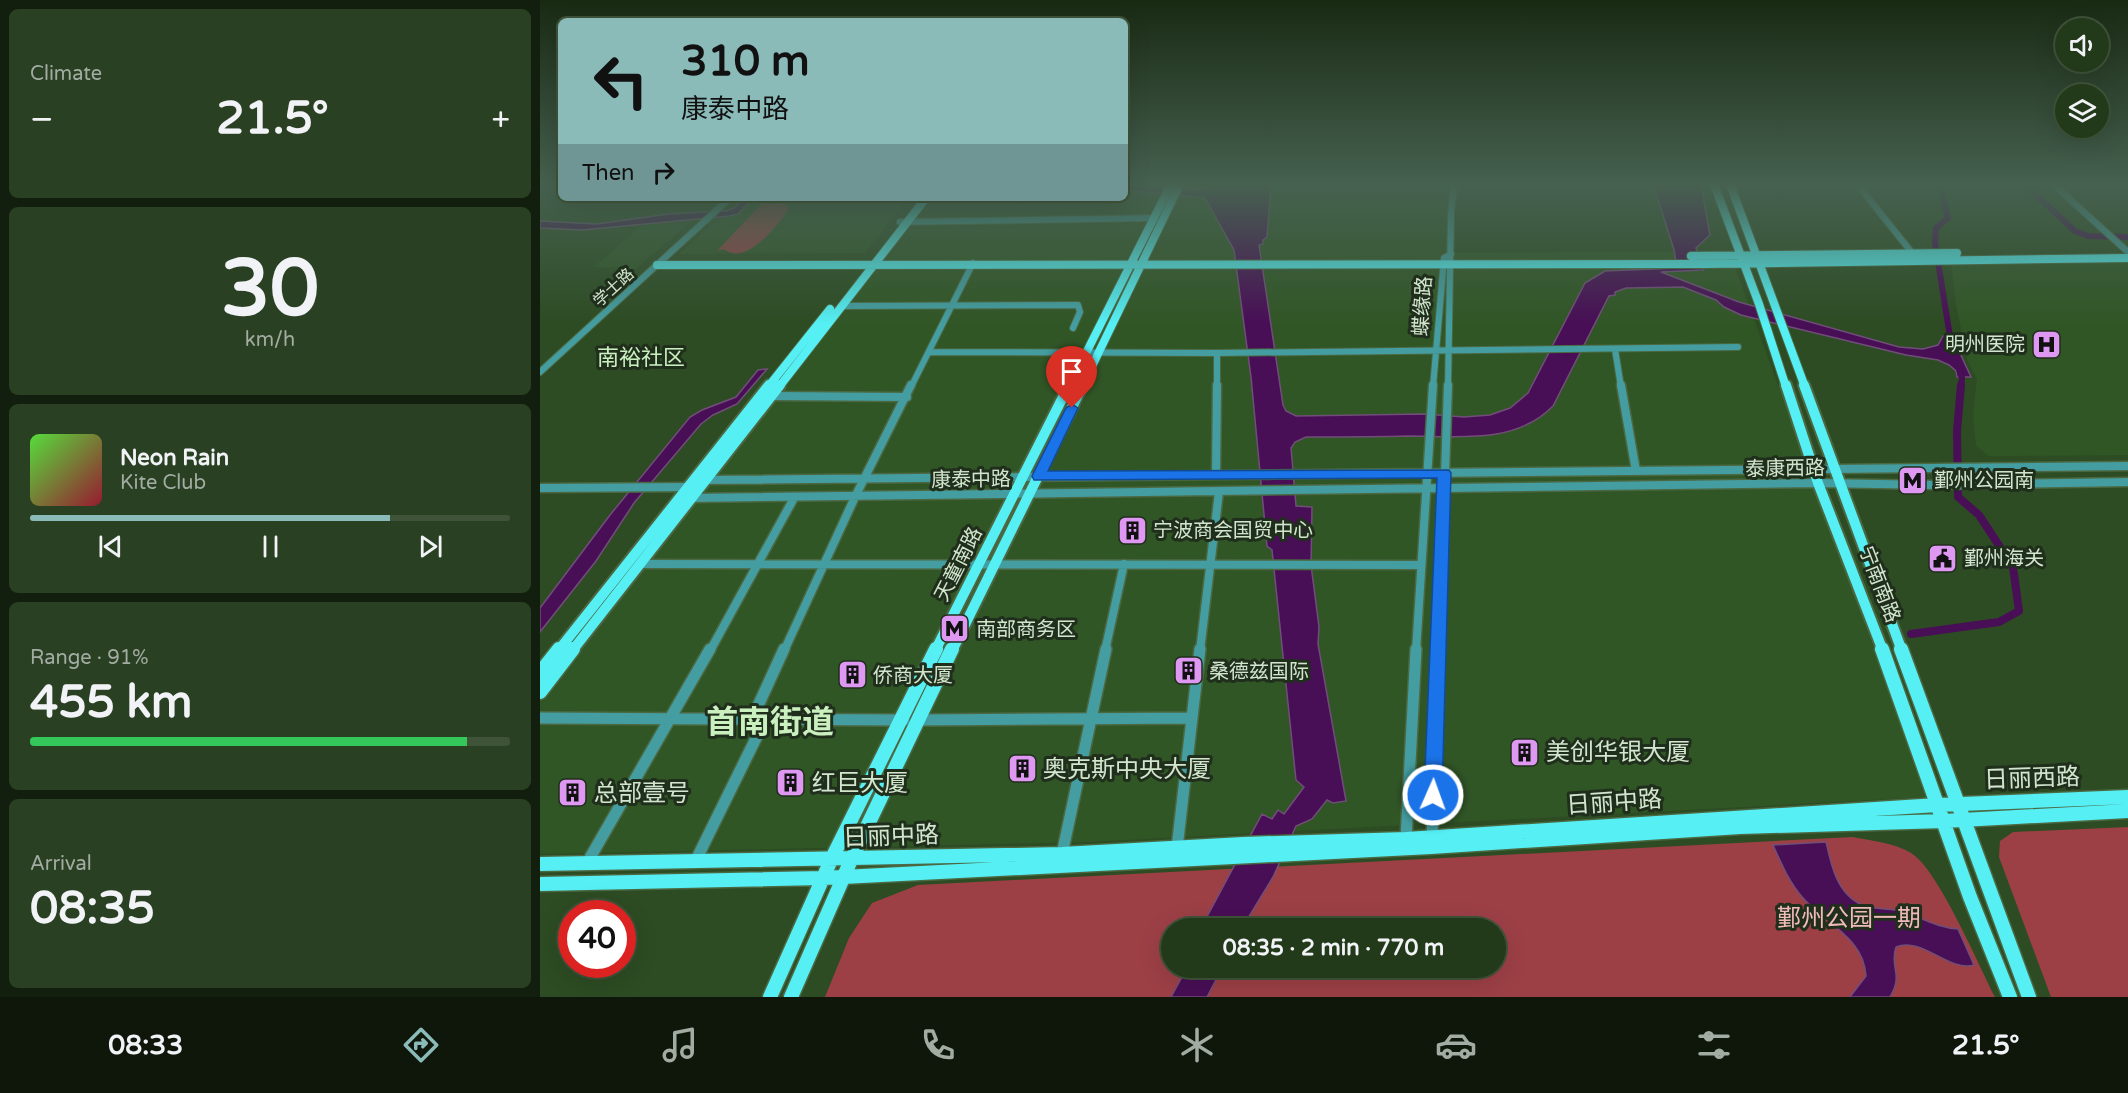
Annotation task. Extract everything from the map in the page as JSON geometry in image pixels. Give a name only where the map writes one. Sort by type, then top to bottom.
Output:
[{"type":"main road","points":[[540,674],[897,231]]},
{"type":"main road","name":"天童南路","points":[[1137,262],[1150,231]]},
{"type":"main road","name":"天童南路","points":[[791,997],[851,860],[917,720],[1039,476],[1093,353],[1154,231]]},
{"type":"main road","name":"宁南南路","points":[[1731,231],[1759,304],[1818,483],[1887,661],[1970,897],[2009,997]]},
{"type":"main road","name":"宁南南路","points":[[1747,231],[1842,484],[2027,994]]},
{"type":"main road","points":[[1950,257],[2128,252]]},
{"type":"main road","points":[[1757,259],[1913,254],[1925,257]]},
{"type":"main road","points":[[873,261],[973,263],[1448,259],[2128,258]]},
{"type":"main road","points":[[540,692],[842,306],[873,261]]},
{"type":"main road","points":[[661,262],[1137,262]]},
{"type":"main road","name":"天童南路","points":[[770,997],[823,878],[900,720],[1024,476],[1093,353]]},
{"type":"main road","name":"日丽西路","points":[[1937,805],[2128,797]]},
{"type":"main road","name":"日丽中路","points":[[1432,842],[1749,816],[1937,805]]},
{"type":"main road","name":"日丽西路","points":[[1944,821],[2128,811]]},
{"type":"main road","name":"日丽中路","points":[[1295,847],[1406,839],[1432,842],[1811,824],[1944,821]]},
{"type":"main road","points":[[1240,849],[1432,842]]},
{"type":"main road","name":"日丽中路","points":[[540,864],[696,860],[831,861],[1177,848],[1240,849]]},
{"type":"main road","name":"日丽中路","points":[[540,884],[844,877],[1240,849]]},
{"type":"street","name":"学士路","points":[[540,372],[695,231]]},
{"type":"street","points":[[1448,259],[1450,231]]},
{"type":"street","points":[[1894,231],[1913,254]]},
{"type":"street","points":[[2104,231],[2128,252]]},
{"type":"street","points":[[2111,231],[2128,246]]},
{"type":"street","name":"蝶缘路","points":[[1432,842],[1449,351],[1448,259]]},
{"type":"street","name":"蝶缘路","points":[[1406,839],[1426,473],[1448,259]]},
{"type":"street","points":[[752,719],[855,497],[973,263]]},
{"type":"street","points":[[842,306],[1078,305],[1081,308],[1073,328]]},
{"type":"street","points":[[930,352],[1239,353],[1738,347]]},
{"type":"street","points":[[1615,349],[1636,471]]},
{"type":"street","points":[[1216,475],[1217,353]]},
{"type":"street","points":[[771,396],[907,396]]},
{"type":"street","name":"泰康西路","points":[[1444,473],[2128,466]]},
{"type":"street","name":"康泰中路","points":[[687,489],[707,478],[1444,473]]},
{"type":"street","name":"泰康西路","points":[[1443,489],[1818,483],[1937,485],[2128,482]]},
{"type":"street","points":[[540,488],[687,489],[690,499]]},
{"type":"street","name":"康泰中路","points":[[690,499],[1443,489]]},
{"type":"street","points":[[1177,848],[1220,492]]},
{"type":"street","points":[[587,863],[672,719],[794,498]]},
{"type":"street","points":[[640,564],[1421,565]]},
{"type":"street","points":[[1062,854],[1124,564]]},
{"type":"street","points":[[540,718],[917,720],[1192,718]]},
{"type":"street","points":[[696,860],[765,720]]},
{"type":"shaded area","points":[[636,231],[680,231],[636,269],[594,267]]},
{"type":"shaded area","points":[[705,231],[883,231],[865,253],[679,254]]},
{"type":"shaded area","name":"南部商务区","points":[[906,231],[1449,231],[1447,253],[1729,251],[1928,797],[1089,842],[540,854],[540,700]]},
{"type":"shaded area","points":[[1223,231],[1267,231],[1263,244],[1259,245],[1283,405],[1286,411],[1296,416],[1425,414],[1464,417],[1490,415],[1510,408],[1528,393],[1585,283],[1605,271],[1677,268],[1668,231],[1709,231],[1710,235],[1696,248],[1703,270],[1661,272],[1739,302],[1899,347],[1923,349],[1938,345],[1943,336],[1961,336],[1960,353],[1971,377],[1957,377],[1956,371],[1938,360],[1906,355],[1741,315],[1724,307],[1716,300],[1683,287],[1626,288],[1609,296],[1553,406],[1538,418],[1521,427],[1485,436],[1306,437],[1295,442],[1291,448],[1296,506],[1312,507],[1311,565],[1319,627],[1318,644],[1346,801],[1333,803],[1327,800],[1312,819],[1296,826],[1273,877],[1248,918],[1206,918],[1262,814],[1272,819],[1278,810],[1284,814],[1304,787],[1296,780],[1272,550],[1267,546],[1251,377],[1234,250]]},
{"type":"shaded area","name":"明州医院","points":[[2128,261],[2128,455],[1989,456],[1976,446],[1973,417],[1977,379],[1967,359],[1956,304],[1951,263]]},
{"type":"shaded area","points":[[767,369],[737,404],[713,415],[701,424],[634,503],[596,561],[540,632],[540,608],[610,515],[690,417],[736,397],[758,370]]},
{"type":"shaded area","points":[[1826,842],[1836,878],[1853,900],[1867,907],[1899,911],[1937,925],[1958,929],[1974,965],[1954,964],[1916,946],[1896,947],[1894,960],[1896,982],[1890,997],[1850,997],[1866,976],[1864,963],[1858,951],[1842,932],[1798,892],[1773,845]]},
{"type":"shaded area","points":[[1181,978],[1217,978],[1207,997],[1171,997]]},
{"type":"green space","points":[[736,231],[772,231],[761,242],[742,253],[732,253],[724,249],[717,251]]},
{"type":"green space","points":[[2128,827],[2128,997],[2051,997],[1999,857],[2000,841],[2013,832]]},
{"type":"green space","name":"鄞州公园一期","points":[[1853,837],[1898,847],[1911,853],[1922,863],[1945,897],[1995,997],[825,997],[849,938],[872,903],[918,885]]},
{"type":"waterway","points":[[1936,231],[1935,243],[1951,343]]},
{"type":"waterway","points":[[2074,231],[2088,236],[2128,237]]},
{"type":"waterway","points":[[1959,369],[1962,378],[1961,387]]},
{"type":"waterway","points":[[1911,634],[1999,622],[2019,611],[2013,567],[1979,515],[1958,497],[1957,431],[1961,385]]},
{"type":"place","name":"明州医院","points":[[2046,344]]},
{"type":"place","name":"鄞州公园南","points":[[1913,480]]},
{"type":"place","name":"宁波商会国贸中心","points":[[1132,530]]},
{"type":"place","name":"鄞州海关","points":[[1943,558]]},
{"type":"place","name":"南部商务区","points":[[955,629]]},
{"type":"place","name":"桑德兹国际","points":[[1188,671]]},
{"type":"place","name":"侨商大厦","points":[[852,675]]},
{"type":"place","name":"美创华银大厦","points":[[1525,752]]},
{"type":"place","name":"奥克斯中央大厦","points":[[1022,769]]},
{"type":"place","name":"红巨大厦","points":[[791,783]]},
{"type":"place","name":"总部壹号","points":[[573,793]]},
{"type":"district","name":"南裕社区","points":[[641,357]]},
{"type":"district","name":"首南街道","points":[[770,722]]},
{"type":"route","points":[[1072,408],[1039,476],[1444,473],[1433,795]]}]
